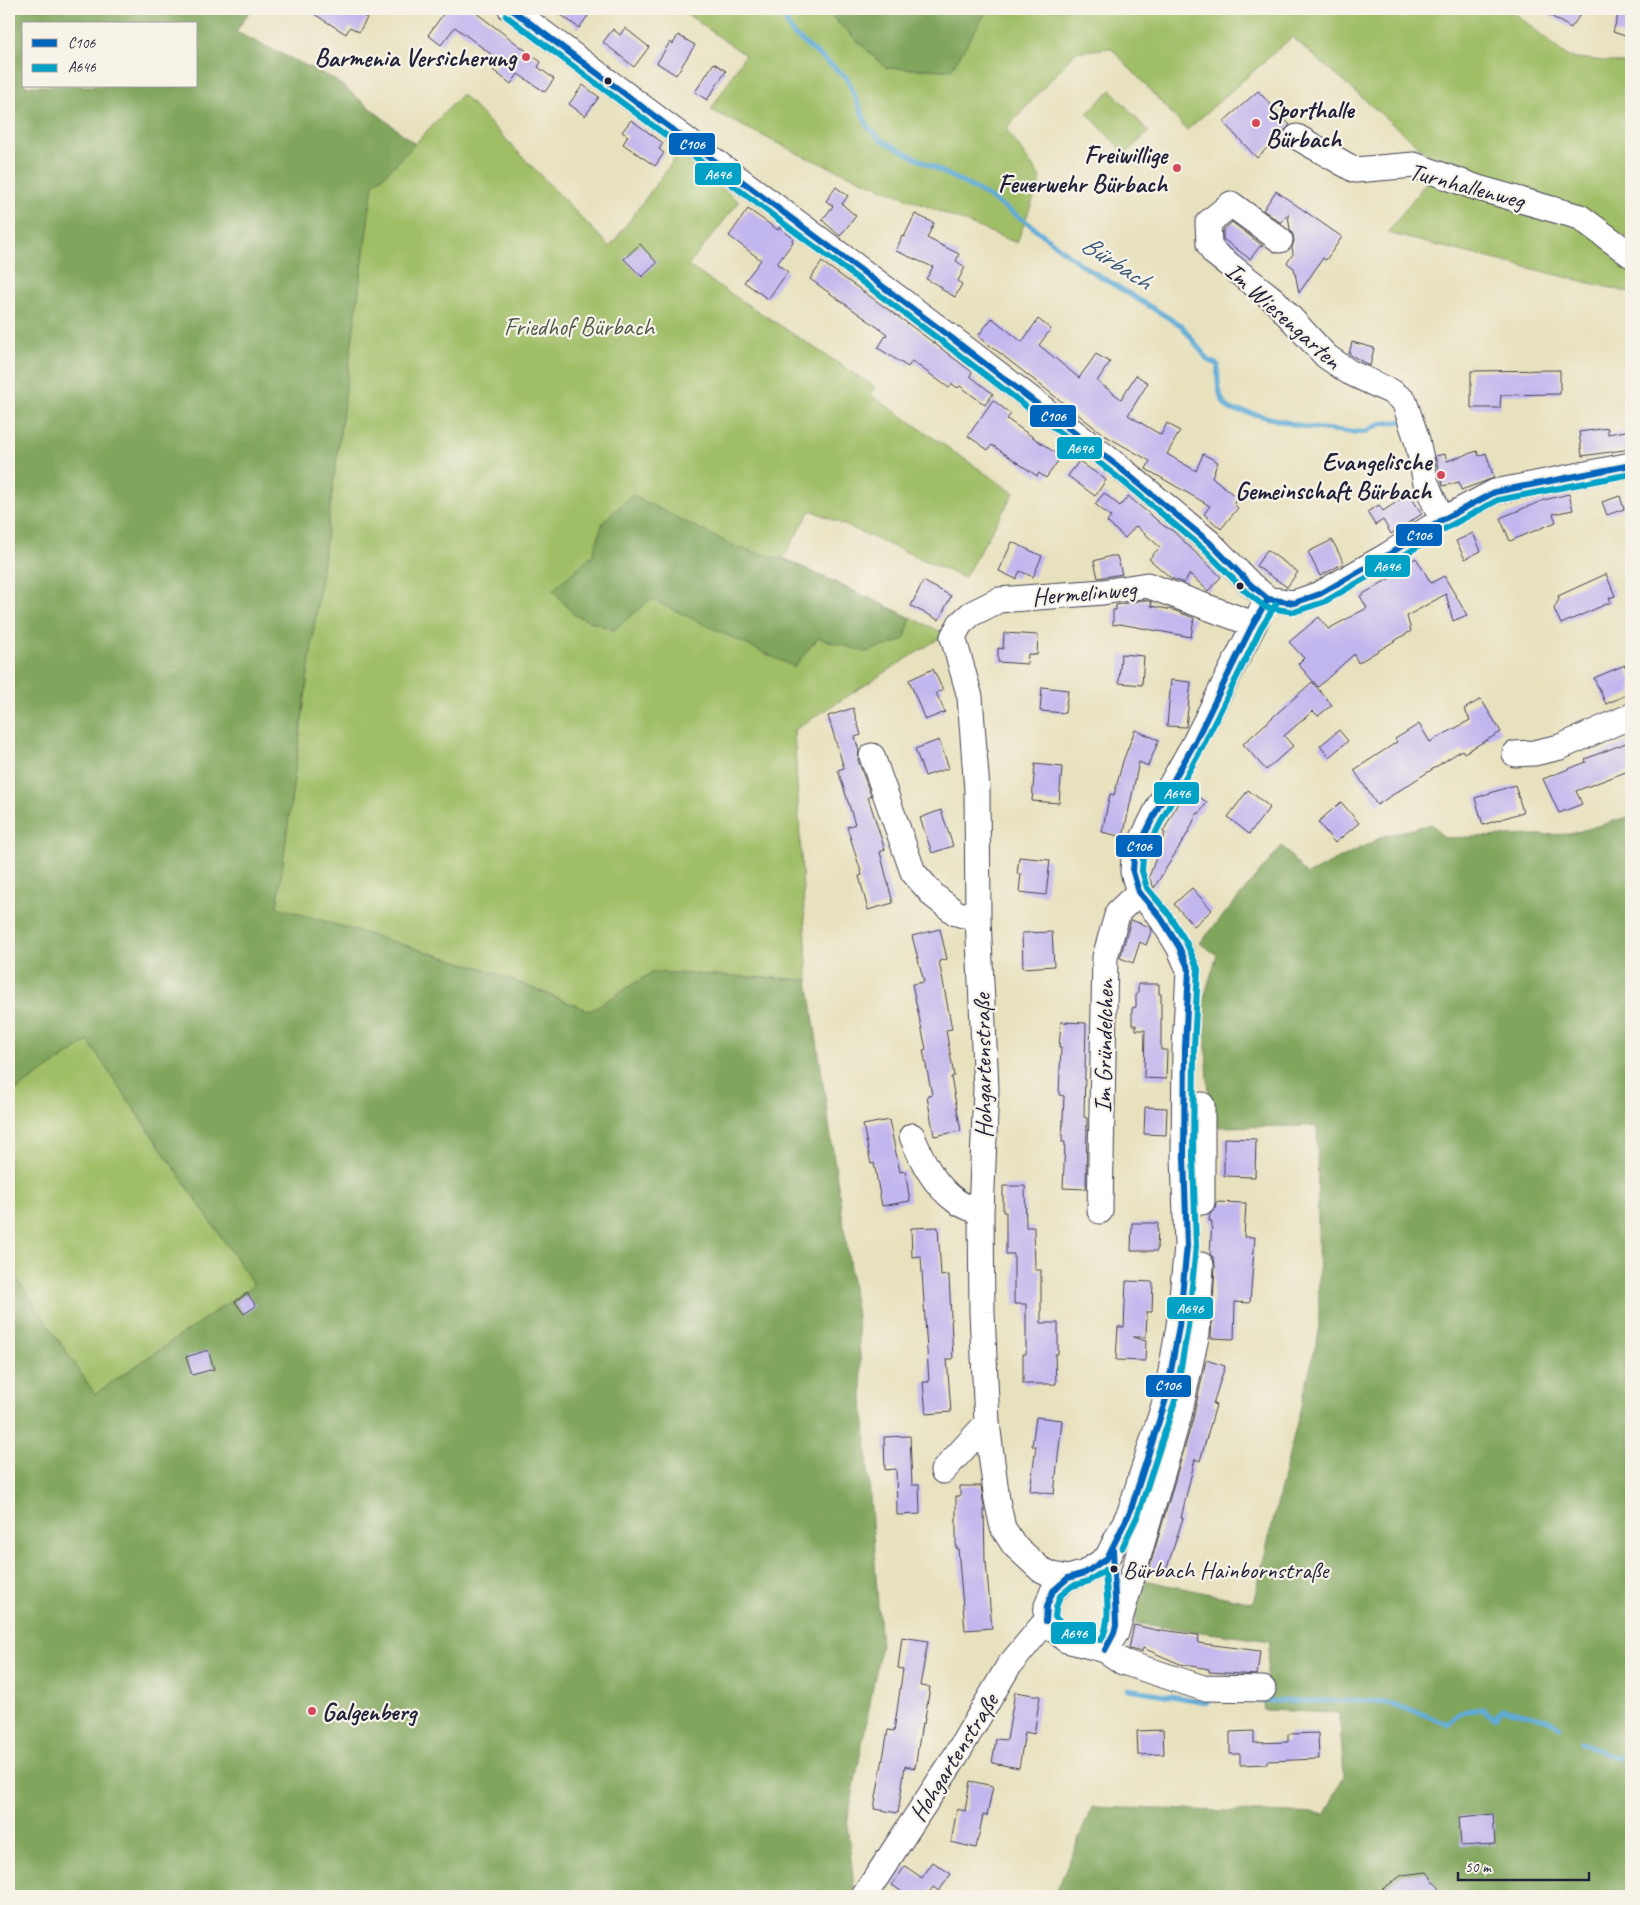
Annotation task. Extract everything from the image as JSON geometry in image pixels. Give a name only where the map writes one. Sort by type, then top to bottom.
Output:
[{"type":"street","points":[[511,9],[949,336],[1120,468],[1209,542],[1251,585],[1268,599],[1294,603],[1320,594],[1388,555],[1442,520],[1495,492],[1631,465]]},
{"type":"street","name":"Turnhallenweg","points":[[1297,137],[1355,170],[1414,165],[1478,188],[1580,217],[1631,255]]},
{"type":"street","name":"Im Wiesengarten","points":[[1280,240],[1230,204],[1208,223],[1209,244],[1214,253],[1274,300],[1326,356],[1349,372],[1392,392],[1404,401],[1417,440],[1426,483],[1442,520]]},
{"type":"street","name":"Hermelinweg","points":[[953,637],[960,624],[971,614],[999,600],[1103,592],[1147,585],[1253,624]]},
{"type":"street","points":[[1263,1690],[1204,1688],[1123,1662],[1105,1650],[1066,1640],[1046,1622],[1047,1606],[1053,1591],[1068,1578],[1085,1573],[1107,1558],[1130,1512],[1166,1400],[1179,1326],[1187,1246],[1184,1157],[1185,1048],[1189,970],[1178,946],[1161,918],[1139,892],[1133,872],[1134,856],[1159,806],[1194,744],[1253,624],[1268,599]]},
{"type":"street","name":"Hohgartenstraße","points":[[953,637],[970,698],[977,790],[978,919],[986,1088],[981,1212],[982,1312],[987,1423],[997,1500],[1003,1528],[1014,1545],[1040,1569],[1053,1575],[1068,1578]]},
{"type":"street","points":[[1515,754],[1534,753],[1560,746],[1631,716]]},
{"type":"street","points":[[872,756],[913,872],[934,896],[956,913],[978,919]]},
{"type":"street","name":"Im Gründelchen","points":[[1100,1211],[1105,957],[1118,912],[1139,892]]},
{"type":"street","points":[[1105,1650],[1116,1634],[1179,1415],[1197,1333],[1201,1273],[1202,1074],[1185,1048]]},
{"type":"street","points":[[912,1136],[922,1162],[940,1187],[957,1202],[981,1212]]},
{"type":"street","points":[[943,1471],[987,1423]]},
{"type":"street","points":[[1113,1549],[1115,1614],[1118,1624]]},
{"type":"street","name":"Hohgartenstraße","points":[[864,1896],[952,1762],[1008,1667],[1046,1622]]},
{"type":"green space","points":[[9,9],[251,9],[236,32],[334,79],[415,144],[385,175],[373,184],[277,907],[484,969],[590,1011],[653,972],[808,980],[857,1316],[881,1645],[847,1824],[855,1896],[9,1896],[9,1267],[95,1394],[254,1285],[88,1041],[9,1095]]},
{"type":"green space","points":[[680,9],[824,9],[886,68],[950,70],[988,9],[1510,9],[1568,57],[1631,64],[1631,237],[1617,236],[1631,249],[1631,293],[1387,233],[1440,165],[1292,37],[1187,130],[1111,48],[1076,52],[1006,129],[1041,178],[1017,243],[805,157],[711,110],[745,55]]},
{"type":"green space","points":[[824,9],[988,9],[951,70],[886,68]]},
{"type":"green space","points":[[1111,90],[1149,132],[1125,154],[1087,113]]},
{"type":"green space","name":"Friedhof Bürbach","points":[[462,94],[610,247],[679,153],[739,202],[688,266],[875,387],[871,395],[1014,493],[964,578],[811,510],[783,558],[946,634],[794,730],[808,980],[653,972],[590,1011],[484,969],[277,907],[373,184],[385,175]]},
{"type":"green space","points":[[632,495],[738,548],[783,559],[911,618],[904,640],[866,652],[818,638],[794,667],[651,599],[614,630],[574,615],[553,590],[593,554],[603,522]]},
{"type":"green space","points":[[1631,816],[1631,1896],[1053,1896],[1092,1807],[1325,1814],[1344,1776],[1339,1713],[1263,1710],[1270,1641],[1134,1623],[1140,1579],[1253,1603],[1319,1332],[1317,1126],[1211,1127],[1203,1001],[1217,955],[1200,943],[1282,846],[1307,875],[1384,836],[1432,824],[1444,838],[1570,834]]},
{"type":"green space","points":[[88,1041],[254,1285],[95,1394],[9,1267],[9,1095]]},
{"type":"building","points":[[306,9],[351,9],[367,18],[359,32],[350,27],[346,34]]},
{"type":"building","points":[[447,9],[471,9],[541,62],[538,67],[554,79],[545,92],[518,74],[511,84],[493,70],[500,61],[455,27],[441,45],[428,35]]},
{"type":"building","points":[[553,9],[593,9],[579,28]]},
{"type":"building","points":[[1539,9],[1584,9],[1571,28]]},
{"type":"building","points":[[1620,9],[1631,9],[1631,38],[1613,32]]},
{"type":"building","points":[[625,28],[649,47],[634,67],[603,42],[613,29],[620,35]]},
{"type":"building","points":[[678,35],[695,45],[676,75],[657,63],[670,42],[673,44]]},
{"type":"building","points":[[714,63],[726,71],[707,100],[695,92]]},
{"type":"building","points":[[583,85],[599,97],[585,116],[569,104]]},
{"type":"building","name":"Sporthalle Bürbach","points":[[1258,91],[1290,125],[1257,158],[1223,122]]},
{"type":"building","points":[[631,120],[663,143],[659,149],[664,153],[655,166],[623,144],[628,136],[622,132]]},
{"type":"building","points":[[836,187],[848,196],[842,204],[856,216],[840,236],[822,220],[833,206],[826,201]]},
{"type":"building","points":[[1276,191],[1342,237],[1326,260],[1323,258],[1299,293],[1294,268],[1287,263],[1293,254],[1292,247],[1294,241],[1290,230],[1288,214],[1281,223],[1263,210]]},
{"type":"building","points":[[748,209],[778,230],[779,227],[793,238],[793,242],[777,264],[788,272],[768,299],[744,282],[761,260],[729,236]]},
{"type":"building","points":[[915,214],[934,223],[927,238],[959,254],[956,261],[965,267],[958,281],[962,284],[955,297],[941,289],[942,287],[926,279],[933,267],[896,251],[902,236],[904,237]]},
{"type":"building","points":[[1232,222],[1263,246],[1260,246],[1250,259],[1223,239],[1223,230]]},
{"type":"building","points":[[640,244],[657,263],[642,277],[624,259]]},
{"type":"building","points":[[822,262],[972,372],[970,376],[993,394],[985,405],[960,386],[958,388],[952,384],[949,388],[912,361],[908,367],[878,348],[887,334],[810,279]]},
{"type":"building","points":[[992,318],[1022,342],[1038,319],[1051,329],[1039,345],[1079,378],[1096,354],[1110,362],[1097,381],[1121,399],[1136,375],[1148,383],[1128,415],[1161,435],[1167,423],[1180,431],[1167,454],[1196,471],[1203,454],[1218,462],[1212,477],[1236,497],[1234,504],[1238,508],[1221,529],[1204,514],[1210,506],[1146,469],[1150,461],[1104,435],[978,336]]},
{"type":"building","points":[[1352,342],[1374,348],[1370,366],[1349,354]]},
{"type":"building","points":[[1560,370],[1560,394],[1501,395],[1500,408],[1471,408],[1471,371]]},
{"type":"building","points":[[993,400],[1011,414],[1007,419],[1061,457],[1046,478],[1039,473],[1037,476],[992,445],[988,450],[968,436]]},
{"type":"building","points":[[1608,428],[1608,434],[1631,430],[1631,449],[1582,456],[1579,432]]},
{"type":"building","points":[[1477,451],[1479,456],[1486,453],[1494,478],[1461,490],[1459,482],[1443,486],[1435,456],[1445,454],[1447,461]]},
{"type":"building","points":[[1079,461],[1106,480],[1095,496],[1068,476]]},
{"type":"building","points":[[1104,493],[1120,506],[1128,496],[1164,526],[1173,531],[1221,577],[1208,591],[1190,574],[1184,583],[1171,578],[1149,559],[1160,547],[1136,526],[1125,538],[1107,522],[1111,517],[1095,504]]},
{"type":"building","points":[[1409,494],[1422,514],[1391,534],[1383,520],[1375,525],[1367,512],[1379,505],[1383,511]]},
{"type":"building","points":[[1569,494],[1573,510],[1553,514],[1556,522],[1510,541],[1500,518],[1544,500]]},
{"type":"building","points":[[1620,496],[1624,509],[1607,515],[1602,502]]},
{"type":"building","points":[[1473,533],[1481,551],[1465,559],[1456,541]]},
{"type":"building","points":[[1332,540],[1344,563],[1320,576],[1308,552]]},
{"type":"building","points":[[1012,542],[1042,556],[1033,577],[1020,571],[1016,579],[999,571]]},
{"type":"building","points":[[1267,550],[1298,572],[1287,587],[1256,566]]},
{"type":"building","points":[[1117,556],[1122,574],[1098,578],[1094,561]]},
{"type":"building","points":[[1416,558],[1431,583],[1444,576],[1467,615],[1453,621],[1446,594],[1407,616],[1411,631],[1358,663],[1354,654],[1318,687],[1298,664],[1304,658],[1289,642],[1319,617],[1328,629],[1367,608],[1360,596],[1395,575],[1393,572]]},
{"type":"building","points":[[1606,574],[1615,596],[1609,598],[1611,602],[1561,624],[1554,609],[1559,599],[1558,596]]},
{"type":"building","points":[[923,581],[951,596],[939,620],[911,606]]},
{"type":"building","points":[[1143,600],[1152,602],[1151,606],[1173,610],[1194,618],[1191,637],[1120,624],[1113,625],[1113,610],[1116,610],[1116,605]]},
{"type":"building","points":[[1004,633],[1038,635],[1037,655],[1028,654],[1027,664],[998,662],[998,648],[1003,649]]},
{"type":"building","points":[[1121,654],[1144,656],[1142,685],[1119,683]]},
{"type":"building","points":[[1625,665],[1631,679],[1631,693],[1606,704],[1594,678]]},
{"type":"building","points":[[933,669],[943,690],[936,693],[945,712],[925,720],[909,680]]},
{"type":"building","points":[[1171,680],[1191,682],[1186,727],[1167,726]]},
{"type":"building","points":[[1312,682],[1332,705],[1318,716],[1313,711],[1284,736],[1293,746],[1266,770],[1243,744]]},
{"type":"building","points":[[1042,687],[1068,690],[1065,713],[1040,711]]},
{"type":"building","points":[[1481,699],[1501,732],[1464,753],[1462,750],[1377,805],[1354,770],[1397,742],[1395,739],[1419,724],[1430,742],[1470,720],[1464,709]]},
{"type":"building","points":[[853,708],[861,735],[855,737],[859,751],[858,760],[871,796],[868,797],[885,850],[880,852],[893,903],[868,910],[859,876],[862,875],[847,827],[855,824],[838,770],[844,768],[828,716]]},
{"type":"building","points":[[1135,730],[1159,740],[1148,766],[1139,762],[1123,837],[1102,832],[1110,794],[1114,795],[1123,761]]},
{"type":"building","points":[[1339,730],[1348,741],[1329,757],[1320,746]]},
{"type":"building","points":[[939,740],[949,768],[925,776],[915,749]]},
{"type":"building","points":[[1631,741],[1631,770],[1576,791],[1582,804],[1559,813],[1543,779],[1586,762],[1585,759]]},
{"type":"building","points":[[1035,764],[1062,767],[1059,803],[1032,801]]},
{"type":"building","points":[[1515,785],[1523,812],[1483,825],[1475,798]]},
{"type":"building","points":[[1185,789],[1207,802],[1199,814],[1197,813],[1189,831],[1154,888],[1149,877],[1165,833],[1163,832]]},
{"type":"building","points":[[1248,790],[1270,807],[1249,834],[1228,817]]},
{"type":"building","points":[[1341,802],[1359,823],[1335,843],[1318,822]]},
{"type":"building","points":[[941,810],[953,846],[932,853],[920,818]]},
{"type":"building","points":[[1019,857],[1050,860],[1046,895],[1019,892],[1021,874],[1017,874]]},
{"type":"building","points":[[1192,888],[1212,910],[1194,926],[1174,904]]},
{"type":"building","points":[[1131,920],[1150,927],[1152,930],[1146,945],[1140,942],[1133,963],[1120,958]]},
{"type":"building","points":[[940,929],[947,959],[939,961],[952,1029],[946,1030],[954,1076],[951,1077],[961,1131],[934,1136],[927,1096],[932,1095],[923,1050],[926,1049],[912,984],[924,982],[912,936]]},
{"type":"building","points":[[1052,932],[1054,966],[1023,968],[1022,933]]},
{"type":"building","points":[[1138,984],[1159,984],[1159,994],[1161,994],[1161,1050],[1167,1050],[1166,1079],[1144,1078],[1145,1030],[1136,1030],[1136,1025],[1132,1025],[1132,1008],[1136,1007]]},
{"type":"building","points":[[1061,1022],[1086,1023],[1084,1117],[1087,1118],[1086,1189],[1063,1188],[1064,1096],[1059,1095]]},
{"type":"building","points":[[1145,1107],[1167,1108],[1166,1135],[1144,1134]]},
{"type":"building","points":[[889,1120],[900,1172],[905,1171],[910,1201],[882,1206],[874,1163],[871,1164],[863,1125]]},
{"type":"building","points":[[1224,1138],[1256,1139],[1255,1177],[1224,1176]]},
{"type":"building","points":[[1003,1186],[1025,1186],[1026,1227],[1034,1227],[1035,1270],[1041,1270],[1041,1323],[1058,1323],[1058,1354],[1055,1354],[1056,1384],[1023,1384],[1023,1354],[1026,1354],[1026,1304],[1014,1304],[1014,1254],[1006,1254],[1006,1212],[1003,1212]]},
{"type":"building","points":[[1216,1202],[1246,1203],[1244,1237],[1255,1237],[1250,1303],[1235,1302],[1234,1339],[1211,1338],[1215,1266],[1214,1258],[1210,1254],[1212,1221],[1209,1221]]},
{"type":"building","points":[[1132,1223],[1158,1223],[1157,1251],[1131,1251]]},
{"type":"building","points":[[938,1227],[941,1276],[949,1275],[953,1359],[947,1359],[951,1412],[926,1414],[923,1382],[929,1382],[921,1256],[912,1257],[911,1228]]},
{"type":"building","points":[[1126,1281],[1153,1282],[1152,1312],[1147,1312],[1146,1337],[1133,1337],[1146,1341],[1145,1361],[1116,1360],[1118,1327],[1124,1327]]},
{"type":"building","points":[[247,1293],[256,1306],[244,1314],[235,1302]]},
{"type":"building","points":[[208,1350],[214,1369],[192,1375],[186,1357]]},
{"type":"building","points":[[1206,1360],[1225,1366],[1213,1404],[1216,1405],[1200,1461],[1195,1459],[1181,1518],[1183,1518],[1165,1574],[1149,1569],[1193,1419]]},
{"type":"building","points":[[1036,1417],[1062,1420],[1054,1494],[1030,1491],[1036,1446],[1032,1446]]},
{"type":"building","points":[[910,1436],[912,1485],[919,1485],[920,1514],[897,1515],[896,1469],[885,1470],[884,1437]]},
{"type":"building","points":[[960,1486],[981,1486],[984,1507],[985,1562],[992,1628],[965,1630],[958,1548],[956,1548],[956,1496],[960,1496]]},
{"type":"building","points":[[1134,1625],[1161,1631],[1199,1635],[1198,1643],[1260,1651],[1257,1675],[1209,1672],[1209,1669],[1180,1664],[1143,1648],[1142,1652],[1129,1649]]},
{"type":"building","points":[[902,1637],[928,1641],[920,1686],[930,1687],[915,1768],[905,1766],[898,1813],[874,1809],[888,1730],[894,1731],[903,1669],[898,1668]]},
{"type":"building","points":[[1015,1692],[1040,1696],[1034,1734],[1025,1732],[1019,1768],[992,1763],[996,1739],[1007,1740]]},
{"type":"building","points":[[1163,1730],[1164,1754],[1138,1755],[1137,1731]]},
{"type":"building","points":[[1254,1731],[1254,1743],[1288,1742],[1288,1734],[1318,1733],[1319,1759],[1267,1761],[1267,1764],[1240,1765],[1240,1754],[1230,1754],[1230,1732]]},
{"type":"building","points":[[970,1781],[993,1786],[987,1816],[983,1815],[976,1848],[951,1842],[957,1809],[965,1811]]},
{"type":"building","points":[[1493,1814],[1495,1844],[1461,1846],[1459,1817]]},
{"type":"building","points":[[933,1862],[951,1874],[939,1891],[933,1887],[926,1896],[908,1896],[892,1885],[905,1866],[922,1878]]},
{"type":"building","points":[[1427,1872],[1445,1896],[1373,1896],[1402,1875]]},
{"type":"waterway","name":"Bürbach","points":[[779,9],[793,34],[847,78],[868,127],[880,139],[981,192],[1028,223],[1080,264],[1182,326],[1208,360],[1218,365],[1221,396],[1228,407],[1234,411],[1242,411],[1305,427],[1351,432],[1365,432],[1380,424],[1402,421]]},
{"type":"waterway","points":[[1128,1689],[1207,1702]]},
{"type":"waterway","points":[[1258,1701],[1376,1701],[1415,1711],[1448,1724],[1460,1712],[1482,1709],[1495,1717],[1502,1709],[1549,1720],[1559,1727]]},
{"type":"waterway","points":[[1581,1742],[1609,1756],[1631,1760]]},
{"type":"transit line","name":"C106","points":[[511,9],[949,336],[1120,468],[1209,542],[1251,585],[1268,599],[1294,603],[1320,594],[1388,555],[1442,520],[1495,492],[1631,465]]},
{"type":"transit line","name":"A646","points":[[506,16],[944,343],[1115,475],[1203,548],[1245,591],[1265,607],[1294,612],[1324,602],[1392,563],[1446,528],[1498,500],[1631,474]]},
{"type":"transit line","name":"C106","points":[[1046,1621],[1047,1606],[1053,1591],[1068,1578],[1085,1573],[1107,1558],[1130,1512],[1166,1399],[1179,1326],[1187,1246],[1184,1157],[1185,1048],[1189,970],[1179,947],[1161,918],[1139,892],[1133,872],[1134,856],[1159,806],[1194,744],[1253,624],[1268,599]]},
{"type":"transit line","name":"A646","points":[[1122,1548],[1138,1515],[1175,1401],[1188,1327],[1196,1246],[1193,1157],[1194,1048],[1198,969],[1186,942],[1168,913],[1147,888],[1142,871],[1143,858],[1167,810],[1202,748],[1261,628],[1276,604]]},
{"type":"transit line","name":"C106","points":[[1105,1650],[1116,1625],[1113,1549]]},
{"type":"transit line","name":"A646","points":[[1105,1570],[1107,1615],[1101,1640],[1070,1632],[1055,1617],[1060,1596],[1072,1586],[1089,1581],[1105,1570]]},
{"type":"place","name":"Barmenia Versicherung","points":[[526,57]]},
{"type":"place","name":"Sporthalle Bürbach","points":[[1256,123]]},
{"type":"place","name":"Freiwillige Feuerwehr Bürbach","points":[[1177,168]]},
{"type":"place","name":"Evangelische Gemeinschaft Bürbach","points":[[1441,475]]},
{"type":"place","name":"Bürbach Hainbornstraße","points":[[1114,1569]]},
{"type":"place","name":"Galgenberg","points":[[312,1711]]}]
